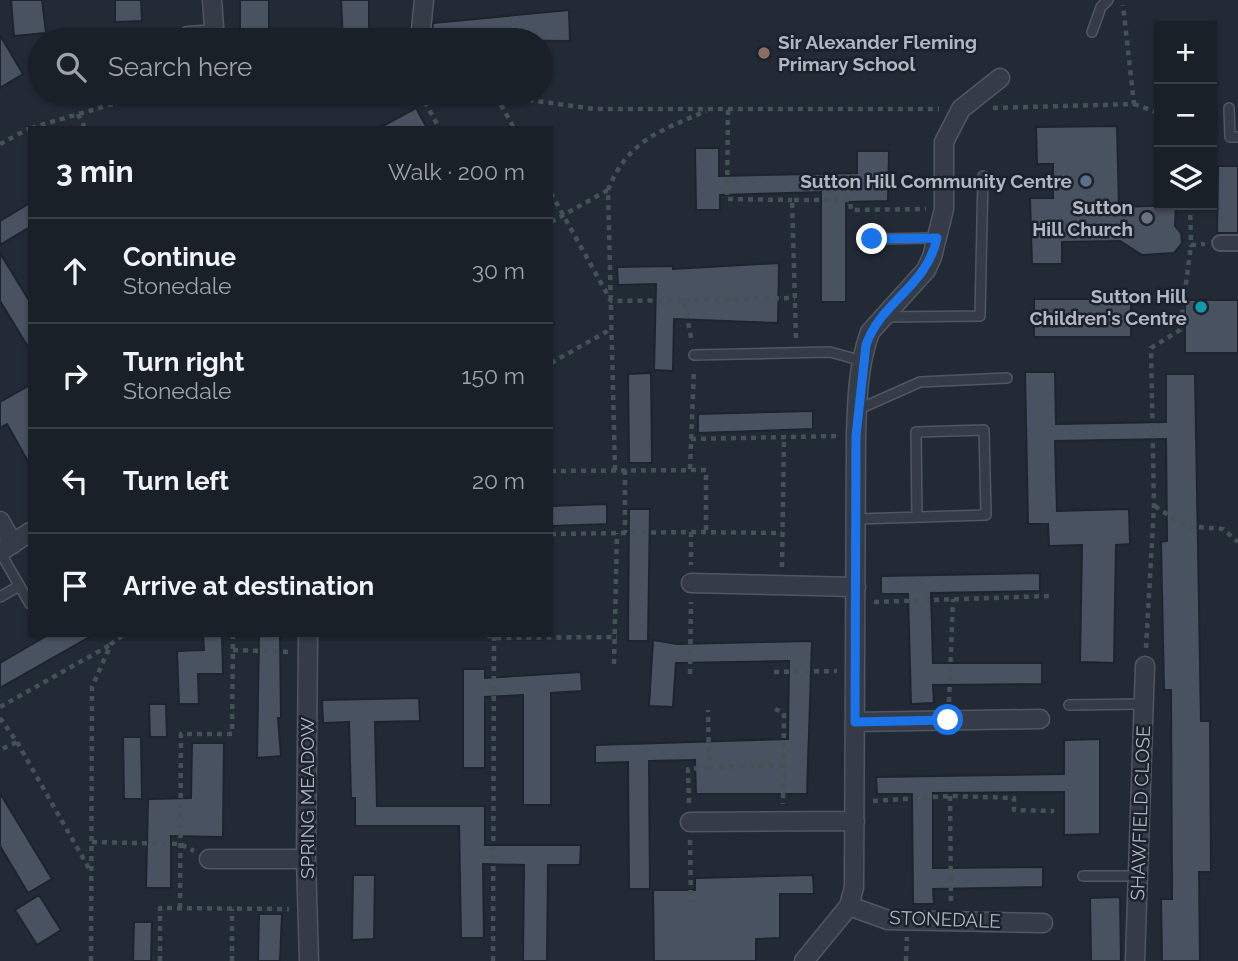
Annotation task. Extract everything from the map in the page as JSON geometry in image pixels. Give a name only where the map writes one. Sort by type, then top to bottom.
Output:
[{"type":"street","points":[[212,0],[214,28]]},
{"type":"street","points":[[421,28],[424,0]]},
{"type":"street","points":[[804,961],[849,906],[854,887],[856,436],[863,361],[870,332],[926,270],[944,209],[944,142],[961,109],[1000,78]]},
{"type":"street","points":[[1220,243],[1238,243]]},
{"type":"street","points":[[0,521],[4,549],[28,533]]},
{"type":"street","points":[[691,583],[781,585],[856,595]]},
{"type":"street","name":"SPRING MEADOW","points":[[308,644],[306,859],[309,961]]},
{"type":"street","name":"SHAWFIELD CLOSE","points":[[1135,961],[1145,666]]},
{"type":"street","points":[[855,722],[1040,719]]},
{"type":"street","points":[[690,822],[855,821]]},
{"type":"street","points":[[209,859],[306,859]]},
{"type":"street","name":"STONEDALE","points":[[849,906],[888,920],[1043,923]]},
{"type":"lane","points":[[1092,32],[1101,7],[1108,0]]},
{"type":"lane","points":[[1229,108],[1230,137],[1238,137]]},
{"type":"lane","points":[[883,317],[981,316],[983,176]]},
{"type":"lane","points":[[872,239],[937,238]]},
{"type":"lane","points":[[694,355],[830,352],[863,361]]},
{"type":"lane","points":[[857,410],[920,382],[1007,378]]},
{"type":"lane","points":[[856,519],[986,515],[984,430],[916,432],[917,517]]},
{"type":"lane","points":[[4,549],[28,601]]},
{"type":"lane","points":[[0,597],[19,586]]},
{"type":"lane","points":[[1069,705],[1143,704]]},
{"type":"lane","points":[[1083,876],[1138,876]]},
{"type":"path","points":[[1122,0],[1134,104]]},
{"type":"path","points":[[553,103],[594,109],[728,110],[961,109],[1134,104],[1154,111]]},
{"type":"path","points":[[38,126],[109,105]]},
{"type":"path","points":[[427,105],[438,126]]},
{"type":"path","points":[[501,105],[513,126]]},
{"type":"path","points":[[615,470],[608,190],[617,166],[644,138],[710,109]]},
{"type":"path","points":[[728,110],[727,199],[850,200],[851,210],[944,209]]},
{"type":"path","points":[[78,114],[84,126]]},
{"type":"path","points":[[0,144],[28,130]]},
{"type":"path","points":[[553,221],[608,190]]},
{"type":"path","points":[[553,196],[611,301]]},
{"type":"path","points":[[792,200],[796,353]]},
{"type":"path","points":[[1145,666],[1154,506],[1152,348],[1180,330],[1191,245],[1190,210]]},
{"type":"path","points":[[1191,245],[1220,243]]},
{"type":"path","points":[[684,300],[795,298]]},
{"type":"path","points":[[553,362],[606,332],[611,326]]},
{"type":"path","points":[[691,439],[856,436]]},
{"type":"path","points":[[781,585],[784,437]]},
{"type":"path","points":[[625,470],[625,533]]},
{"type":"path","points":[[553,471],[706,470],[706,533]]},
{"type":"path","points":[[1154,506],[1185,526],[1223,529],[1238,541]]},
{"type":"path","points":[[614,664],[617,637],[617,533]]},
{"type":"path","points":[[690,674],[691,533]]},
{"type":"path","points":[[553,534],[782,533]]},
{"type":"path","points":[[856,595],[953,599],[1049,596]]},
{"type":"path","points":[[948,720],[953,599]]},
{"type":"path","points":[[0,707],[120,637]]},
{"type":"path","points":[[180,908],[181,734],[232,734],[233,637]]},
{"type":"path","points":[[493,961],[494,637],[617,637]]},
{"type":"path","points":[[91,961],[92,687],[111,644]]},
{"type":"path","points":[[233,650],[308,644]]},
{"type":"path","points":[[774,672],[856,671]]},
{"type":"path","points":[[775,709],[784,713],[783,822]]},
{"type":"path","points":[[0,718],[17,742],[92,873]]},
{"type":"path","points":[[0,750],[17,742]]},
{"type":"path","points":[[709,766],[784,765]]},
{"type":"path","points":[[855,802],[950,796],[1014,798],[1014,810],[1054,811]]},
{"type":"path","points":[[950,796],[951,921]]},
{"type":"path","points":[[92,842],[180,844],[209,859]]},
{"type":"path","points":[[160,961],[160,908],[308,910]]},
{"type":"path","points":[[232,909],[232,961]]},
{"type":"building","points":[[11,0],[42,0],[45,28],[28,28],[28,35],[14,36]]},
{"type":"building","points":[[115,0],[141,0],[142,21],[115,22]]},
{"type":"building","points":[[240,0],[269,0],[269,28],[240,28]]},
{"type":"building","points":[[341,0],[369,0],[369,28],[342,28]]},
{"type":"building","points":[[569,10],[570,41],[553,41],[553,28],[432,28],[433,23]]},
{"type":"building","points":[[0,35],[23,74],[0,88]]},
{"type":"building","points":[[416,108],[426,126],[383,126]]},
{"type":"building","name":"Sutton Hill Community Centre","points":[[1117,126],[1119,207],[1154,206],[1154,210],[1176,210],[1175,226],[1181,233],[1182,243],[1174,253],[1142,255],[1120,241],[1062,242],[1062,264],[1032,264],[1030,198],[1053,198],[1053,164],[1037,164],[1036,127]]},
{"type":"building","points":[[695,148],[719,148],[719,176],[857,173],[857,151],[889,151],[888,201],[846,202],[846,302],[821,302],[821,192],[720,195],[720,210],[696,210]]},
{"type":"building","points":[[1218,166],[1238,166],[1238,233],[1217,233]]},
{"type":"building","points":[[28,204],[28,228],[0,245],[0,221]]},
{"type":"building","points":[[0,253],[28,299],[28,347],[0,301]]},
{"type":"building","points":[[779,263],[778,323],[674,319],[673,371],[654,370],[656,284],[618,285],[617,267],[673,266],[673,269]]},
{"type":"building","points":[[1034,299],[1131,299],[1131,337],[1034,337]]},
{"type":"building","name":"Sutton Hill Children's Centre","points":[[1185,300],[1238,300],[1238,353],[1185,353]]},
{"type":"building","points":[[1025,372],[1055,372],[1056,424],[1166,422],[1166,374],[1195,374],[1201,721],[1210,721],[1211,872],[1199,872],[1200,961],[1162,961],[1161,899],[1172,899],[1171,690],[1164,690],[1161,542],[1167,541],[1166,439],[1055,441],[1057,511],[1129,509],[1130,544],[1116,545],[1114,663],[1080,662],[1082,545],[1049,546],[1048,524],[1028,524]]},
{"type":"building","points":[[651,373],[652,463],[629,463],[628,374]]},
{"type":"building","points":[[28,386],[28,461],[7,424],[0,428],[0,402]]},
{"type":"building","points":[[813,411],[813,429],[698,433],[698,414]]},
{"type":"building","points":[[607,504],[607,524],[553,526],[553,506]]},
{"type":"building","points":[[629,509],[650,509],[648,641],[628,641]]},
{"type":"building","points":[[1040,573],[1040,591],[931,593],[933,663],[1042,663],[1042,684],[933,685],[934,703],[911,704],[908,594],[881,594],[881,576]]},
{"type":"building","points":[[45,637],[89,637],[0,688],[0,663]]},
{"type":"building","points":[[203,637],[222,637],[223,674],[198,674],[199,704],[179,704],[177,651],[204,650]]},
{"type":"building","points":[[259,637],[280,637],[281,718],[278,718],[281,756],[257,758]]},
{"type":"building","points":[[653,640],[677,644],[812,641],[807,794],[696,794],[695,760],[649,761],[650,889],[629,889],[628,762],[595,763],[595,745],[788,739],[789,661],[676,663],[673,707],[649,706]]},
{"type":"building","points":[[463,669],[485,669],[485,678],[581,672],[582,691],[551,693],[551,805],[523,805],[523,695],[485,697],[485,768],[463,768]]},
{"type":"building","points":[[419,698],[420,721],[375,722],[377,806],[485,806],[485,845],[581,845],[580,865],[548,865],[547,961],[523,961],[524,865],[483,864],[484,938],[461,938],[459,826],[355,826],[355,798],[351,798],[349,722],[323,723],[322,700]]},
{"type":"building","points":[[149,704],[166,704],[167,737],[150,737]]},
{"type":"building","points":[[123,737],[141,737],[142,799],[124,799]]},
{"type":"building","points":[[1100,739],[1100,834],[1064,835],[1064,792],[933,793],[933,868],[1043,867],[1043,887],[933,889],[934,904],[913,904],[912,794],[877,794],[876,777],[1064,774],[1064,740]]},
{"type":"building","points":[[192,743],[224,743],[223,837],[171,836],[171,888],[146,888],[148,799],[191,798]]},
{"type":"building","points":[[0,793],[52,879],[28,893],[0,846]]},
{"type":"building","points":[[353,875],[375,875],[374,939],[352,940]]},
{"type":"building","points":[[813,875],[814,894],[780,894],[780,938],[756,939],[756,961],[654,961],[653,890],[695,890],[695,878]]},
{"type":"building","points":[[39,895],[61,930],[37,945],[15,910]]},
{"type":"building","points":[[1120,897],[1121,961],[1091,961],[1090,898]]},
{"type":"building","points":[[259,914],[282,914],[280,961],[258,961]]},
{"type":"building","points":[[134,922],[152,922],[151,961],[133,961]]},
{"type":"place","name":"Sir Alexander Fleming Primary School","points":[[764,53]]},
{"type":"place","name":"Sutton Hill Community Centre","points":[[1086,181]]},
{"type":"place","name":"Sutton Hill Church","points":[[1147,218]]},
{"type":"place","name":"Sutton Hill Children's Centre","points":[[1201,307]]},
{"type":"route","points":[[872,239],[937,238],[933,257],[926,270],[870,332],[866,345],[859,387],[856,436],[855,722],[948,720]]}]
